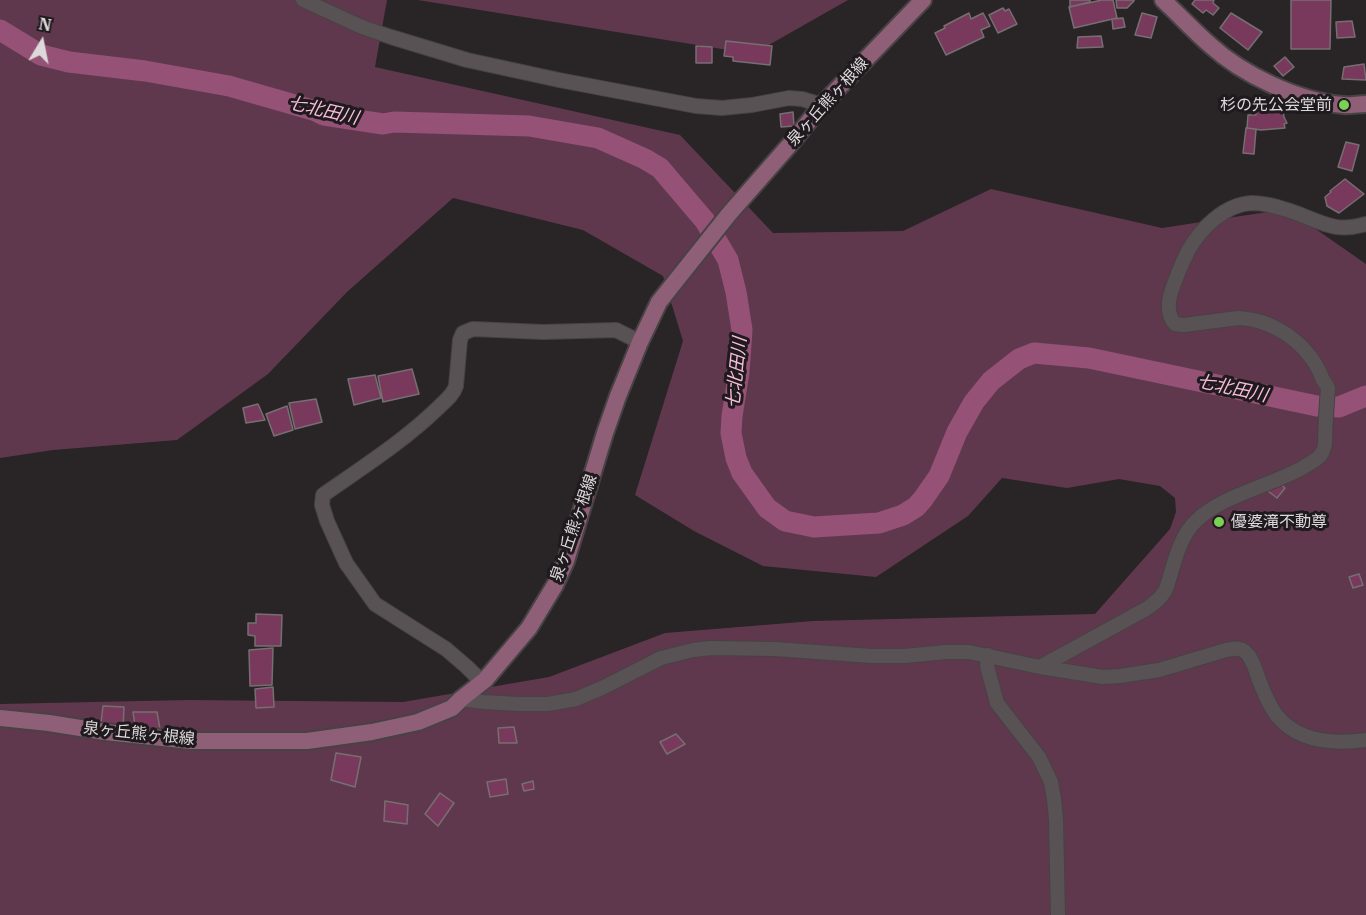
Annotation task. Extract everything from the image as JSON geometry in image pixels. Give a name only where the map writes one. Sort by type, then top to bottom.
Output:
[{"type":"main road","name":"泉ヶ丘熊ヶ根線","points":[[0,718],[191,741],[307,741],[372,732],[418,722],[452,708],[482,682],[529,628],[555,585],[566,561],[605,433],[629,367],[659,302],[729,214],[822,105],[923,0]]},
{"type":"main road","points":[[1163,0],[1210,46],[1258,78],[1320,101],[1344,105],[1366,104]]},
{"type":"street","points":[[303,0],[391,37],[467,60],[559,80],[705,107],[752,105],[789,98],[822,105]]},
{"type":"street","points":[[1040,667],[1146,609],[1158,600],[1164,594],[1189,529],[1204,514],[1221,504],[1294,473],[1323,453],[1328,388],[1307,353],[1292,338],[1281,330],[1259,321],[1238,318],[1184,325],[1175,324],[1169,314],[1170,296],[1181,266],[1194,242],[1211,223],[1224,213],[1235,207],[1252,203],[1282,208],[1326,225],[1347,229],[1366,224]]},
{"type":"street","points":[[482,682],[446,649],[375,604],[346,563],[327,521],[322,505],[323,495],[393,446],[427,419],[454,393],[460,340],[464,333],[473,329],[543,332],[616,330],[640,342]]},
{"type":"street","points":[[461,699],[548,704],[576,699],[661,658],[702,649],[775,649],[872,656],[904,656],[956,651],[1093,676],[1120,676],[1177,666],[1226,650],[1242,649],[1250,657],[1273,710],[1287,725],[1314,739],[1330,742],[1366,740]]},
{"type":"street","points":[[987,655],[987,666],[997,703],[1039,757],[1051,783],[1056,819],[1058,915]]},
{"type":"shaded area","points":[[0,0],[387,0],[375,67],[680,135],[773,233],[903,231],[991,189],[1162,228],[1287,209],[1366,264],[1366,915],[0,915],[0,704],[188,700],[403,702],[549,677],[665,633],[813,621],[1095,614],[1170,529],[1176,512],[1175,498],[1160,486],[1119,479],[1067,488],[1002,478],[968,516],[876,577],[763,566],[694,531],[635,495],[683,341],[663,276],[583,230],[453,198],[347,292],[268,374],[177,440],[53,450],[0,458]]},
{"type":"shaded area","points":[[418,0],[848,0],[753,54]]},
{"type":"building","points":[[1070,0],[1090,0],[1090,2],[1070,7]]},
{"type":"building","points":[[1113,0],[1117,18],[1074,28],[1069,7]]},
{"type":"building","points":[[1116,0],[1134,1],[1127,8],[1117,8]]},
{"type":"building","points":[[1195,0],[1214,0],[1213,3],[1219,8],[1213,15],[1206,10],[1203,13],[1192,4]]},
{"type":"building","points":[[1291,0],[1331,0],[1330,49],[1291,49]]},
{"type":"building","points":[[1003,8],[1005,11],[1009,9],[1017,24],[998,33],[989,15]]},
{"type":"building","points":[[969,13],[971,19],[983,13],[990,26],[981,30],[984,37],[946,55],[935,33]]},
{"type":"building","points":[[1142,13],[1157,17],[1151,38],[1135,35]]},
{"type":"building","points":[[1231,13],[1262,32],[1248,50],[1220,28]]},
{"type":"building","points":[[1123,18],[1125,27],[1113,29],[1112,19]]},
{"type":"building","points":[[1352,21],[1355,37],[1337,38],[1336,22]]},
{"type":"building","points":[[1101,36],[1103,47],[1077,48],[1078,37]]},
{"type":"building","points":[[726,41],[772,46],[770,65],[733,61],[733,57],[724,56]]},
{"type":"building","points":[[696,46],[712,47],[712,63],[696,63]]},
{"type":"building","points":[[1285,57],[1294,67],[1283,76],[1274,66]]},
{"type":"building","points":[[1364,64],[1366,80],[1342,79],[1344,67]]},
{"type":"building","points":[[1282,106],[1287,123],[1284,124],[1285,128],[1261,130],[1247,128],[1248,115],[1256,115],[1256,110]]},
{"type":"building","points":[[793,112],[794,126],[781,127],[780,114]]},
{"type":"building","points":[[1246,128],[1256,129],[1254,154],[1243,153]]},
{"type":"building","points":[[1346,142],[1359,145],[1352,171],[1338,167]]},
{"type":"building","points":[[1345,179],[1364,194],[1339,213],[1327,206],[1325,197]]},
{"type":"building","points":[[412,369],[419,394],[383,402],[378,376]]},
{"type":"building","points":[[375,375],[381,398],[354,405],[348,379]]},
{"type":"building","points":[[316,399],[322,422],[295,429],[289,403]]},
{"type":"building","points":[[258,404],[265,420],[246,423],[243,408]]},
{"type":"building","points":[[287,406],[293,430],[274,436],[266,414]]},
{"type":"building","points":[[1277,481],[1285,488],[1277,498],[1268,491]]},
{"type":"building","points":[[1359,574],[1363,585],[1353,588],[1349,577]]},
{"type":"building","points":[[256,614],[282,615],[281,646],[255,646],[255,636],[248,635],[248,623],[256,623]]},
{"type":"building","points":[[273,648],[272,685],[250,686],[249,650]]},
{"type":"building","points":[[273,687],[274,707],[256,708],[255,689]]},
{"type":"building","points":[[103,706],[124,707],[123,728],[101,723]]},
{"type":"building","points":[[133,712],[157,712],[160,729],[135,725]]},
{"type":"building","points":[[514,727],[517,743],[499,743],[498,728]]},
{"type":"building","points":[[676,734],[685,744],[667,754],[660,742]]},
{"type":"building","points":[[336,753],[361,757],[355,787],[331,780]]},
{"type":"building","points":[[506,779],[508,794],[490,797],[487,782]]},
{"type":"building","points":[[533,781],[534,789],[524,791],[522,784]]},
{"type":"building","points":[[440,793],[454,803],[438,826],[425,814]]},
{"type":"building","points":[[385,801],[408,805],[407,824],[384,821]]},
{"type":"waterway","name":"七北田川","points":[[0,30],[41,55],[69,62],[145,71],[229,86],[324,115],[383,124],[394,122],[529,126],[598,138],[660,168],[705,221],[728,260],[742,330],[731,433],[736,458],[742,473],[767,508],[785,521],[814,527],[879,523],[903,515],[916,507],[939,476],[957,432],[974,402],[991,381],[1019,359],[1034,353],[1089,358],[1317,406],[1339,407],[1366,396]]},
{"type":"place","name":"杉の先公会堂前","points":[[1344,105]]},
{"type":"place","name":"優婆滝不動尊","points":[[1219,522]]}]
